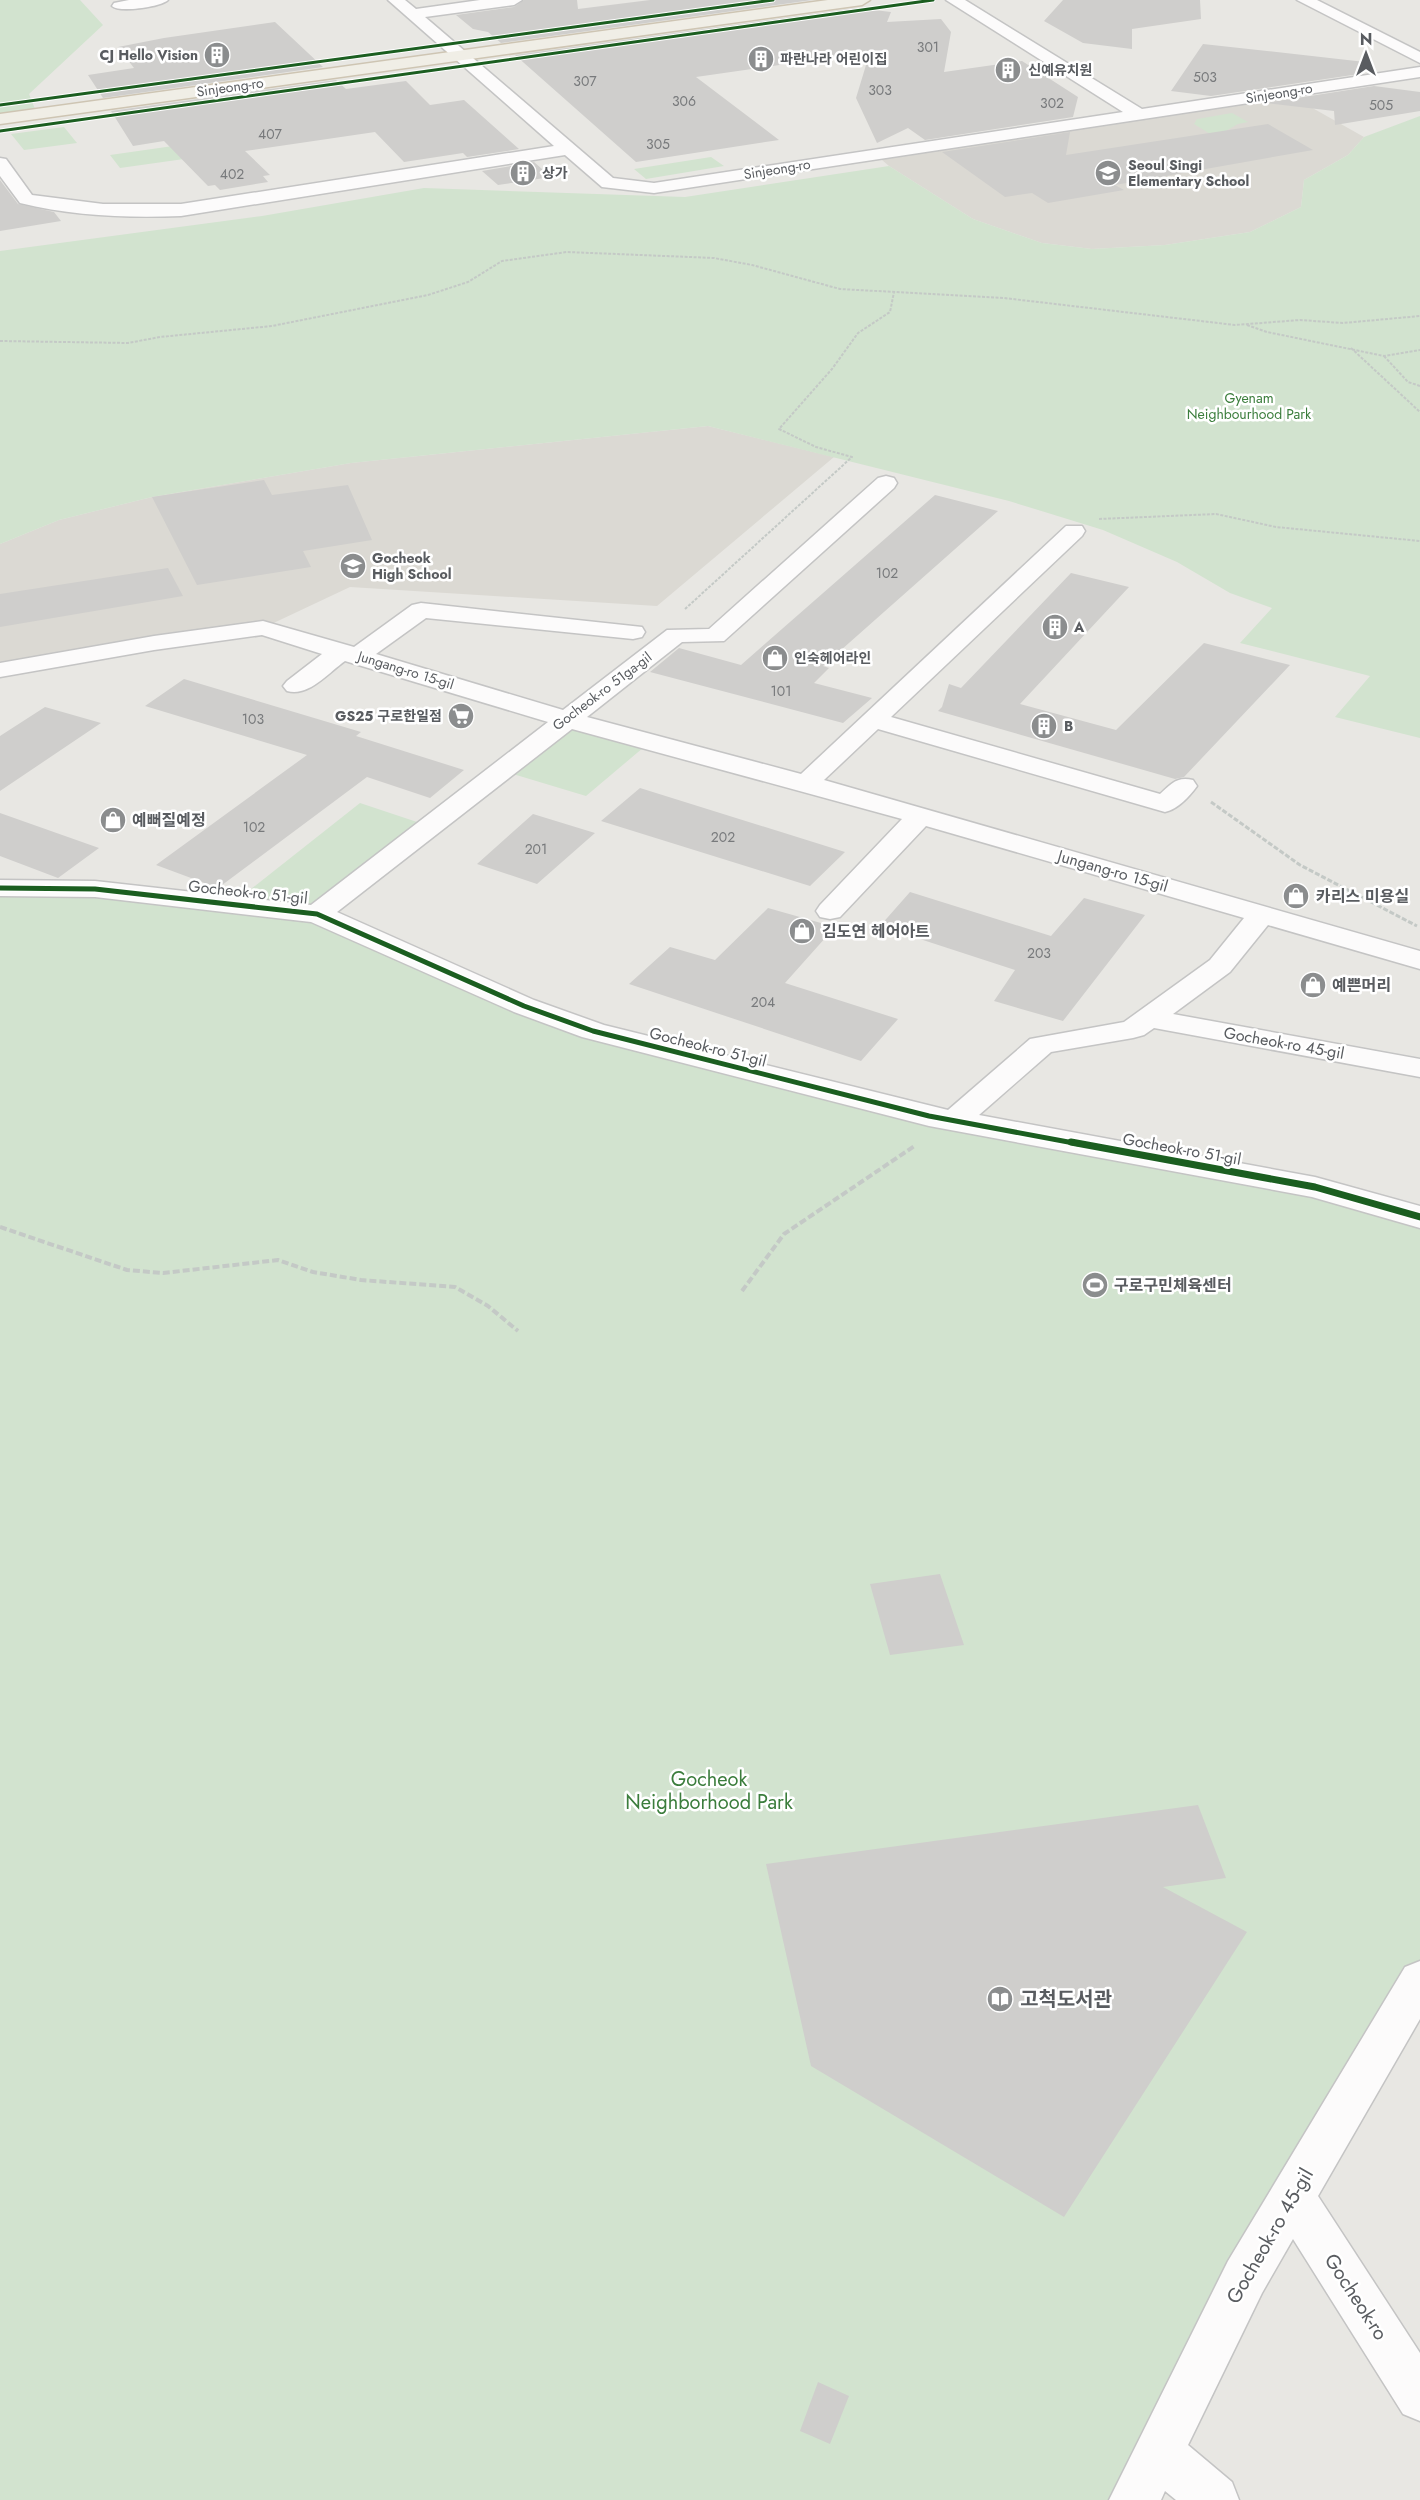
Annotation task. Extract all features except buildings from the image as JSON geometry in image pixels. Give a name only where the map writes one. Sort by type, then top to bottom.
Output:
[{"type":"main road","name":"Sinjeong-ro","points":[[0,119],[862,0]]},
{"type":"street","points":[[120,6],[160,0]]},
{"type":"street","name":"Sinjeong-ro","points":[[396,0],[608,183],[654,188],[1420,72]]},
{"type":"street","points":[[412,14],[514,0]]},
{"type":"street","points":[[954,0],[1138,114]]},
{"type":"street","points":[[1305,0],[1420,58]]},
{"type":"street","points":[[0,163],[26,199],[62,206],[129,213],[181,210],[568,149]]},
{"type":"street","points":[[676,635],[715,636],[886,483]]},
{"type":"street","points":[[806,783],[1074,531]]},
{"type":"street","points":[[296,686],[421,610],[633,632]]},
{"type":"street","name":"Jungang-ro 15-gil","points":[[0,670],[154,643],[263,628],[565,719],[806,783],[1420,960]]},
{"type":"street","name":"Gocheok-ro 51ga-gil","points":[[317,914],[676,635]]},
{"type":"street","points":[[873,720],[1165,804],[1184,786]]},
{"type":"street","points":[[830,911],[920,816]]},
{"type":"street","name":"Gocheok-ro 51-gil","points":[[0,888],[95,889],[317,914],[524,1006],[593,1031],[954,1120],[1315,1187],[1420,1217]]},
{"type":"street","points":[[954,1120],[1041,1045],[1133,1029],[1220,966],[1262,914]]},
{"type":"street","name":"Gocheok-ro 45-gil","points":[[1149,1018],[1420,1068]]},
{"type":"street","name":"Gocheok-ro 45-gil","points":[[1134,2500],[1245,2277],[1420,1980]]},
{"type":"street","name":"Gocheok-ro","points":[[1292,2197],[1420,2397]]},
{"type":"street","points":[[1158,2452],[1214,2500]]},
{"type":"path","points":[[0,341],[128,343],[272,326],[428,295],[468,282],[501,261],[567,252],[714,258],[752,265],[840,289],[1005,298],[1244,324],[1300,320],[1343,323],[1420,316]]},
{"type":"path","points":[[676,635],[674,619],[827,477],[852,457],[816,447],[779,429],[832,369],[858,333],[890,312],[894,292]]},
{"type":"path","points":[[1244,324],[1267,332],[1384,356],[1420,350]]},
{"type":"path","points":[[1351,348],[1420,412]]},
{"type":"path","points":[[1384,356],[1408,382],[1420,386]]},
{"type":"path","points":[[1074,531],[1083,524],[1105,517],[1134,519],[1216,514],[1276,527],[1420,541]]},
{"type":"path","points":[[1184,786],[1244,823],[1300,865],[1420,928]]},
{"type":"path","points":[[742,1291],[784,1234],[954,1120]]},
{"type":"path","points":[[0,1227],[127,1270],[163,1273],[278,1260],[313,1272],[361,1280],[455,1287],[488,1306],[518,1331]]},
{"type":"shaded area","name":"Seoul Singi Elementary School","points":[[1284,92],[1364,137],[1348,155],[1304,180],[1301,207],[1250,232],[1165,245],[1092,249],[1042,243],[973,219],[889,166],[875,154]]},
{"type":"shaded area","name":"Gocheok High School","points":[[708,426],[834,457],[657,606],[350,587],[263,628],[0,670],[0,544],[59,520],[152,497],[351,463]]},
{"type":"green space","points":[[0,0],[80,0],[103,25],[29,94],[37,114],[0,119]]},
{"type":"green space","points":[[1232,113],[1248,122],[1238,124],[1215,137],[1194,124],[1197,119]]},
{"type":"green space","name":"Gyenam Neighbourhood Park","points":[[1420,116],[1420,738],[1335,717],[1370,676],[1240,643],[1272,608],[1230,593],[1177,562],[1103,530],[1009,501],[708,426],[351,463],[152,497],[59,520],[0,544],[0,251],[262,216],[424,188],[685,197],[889,166],[973,219],[1042,243],[1092,249],[1165,245],[1250,232],[1301,207],[1304,180],[1348,155],[1364,137]]},
{"type":"green space","points":[[64,127],[77,143],[24,150],[11,134]]},
{"type":"green space","points":[[173,146],[184,159],[120,168],[110,155]]},
{"type":"green space","points":[[711,157],[724,166],[646,179],[634,169]]},
{"type":"green space","points":[[565,719],[650,742],[586,796],[500,770]]},
{"type":"green space","name":"Gocheok Neighborhood Park","points":[[360,803],[429,826],[317,913],[593,1031],[1420,1217],[1420,1981],[1133,2500],[0,2500],[0,888],[232,904]]},
{"type":"cycle path","points":[[0,105],[773,0]]},
{"type":"cycle path","points":[[0,131],[933,0]]},
{"type":"cycle path","points":[[0,888],[95,889],[317,914],[524,1006],[593,1031],[929,1116],[1315,1187],[1420,1217]]},
{"type":"place","name":"CJ Hello Vision","points":[[217,55]]},
{"type":"place","name":"파란나라 어린이집","points":[[761,59]]},
{"type":"place","name":"신예유치원","points":[[1008,70]]},
{"type":"place","name":"상가","points":[[523,173]]},
{"type":"place","name":"Seoul Singi Elementary School","points":[[1108,173]]},
{"type":"place","name":"Gocheok High School","points":[[353,566]]},
{"type":"place","name":"A","points":[[1055,627]]},
{"type":"place","name":"인숙헤어라인","points":[[775,658]]},
{"type":"place","name":"GS25 구로한일점","points":[[461,716]]},
{"type":"place","name":"B","points":[[1044,726]]},
{"type":"place","name":"예뻐질예정","points":[[113,820]]},
{"type":"place","name":"카리스 미용실","points":[[1296,896]]},
{"type":"place","name":"김도연 헤어아트","points":[[802,931]]},
{"type":"place","name":"예쁜머리","points":[[1313,985]]},
{"type":"place","name":"구로구민체육센터","points":[[1095,1285]]},
{"type":"place","name":"고척도서관","points":[[1000,1999]]}]
